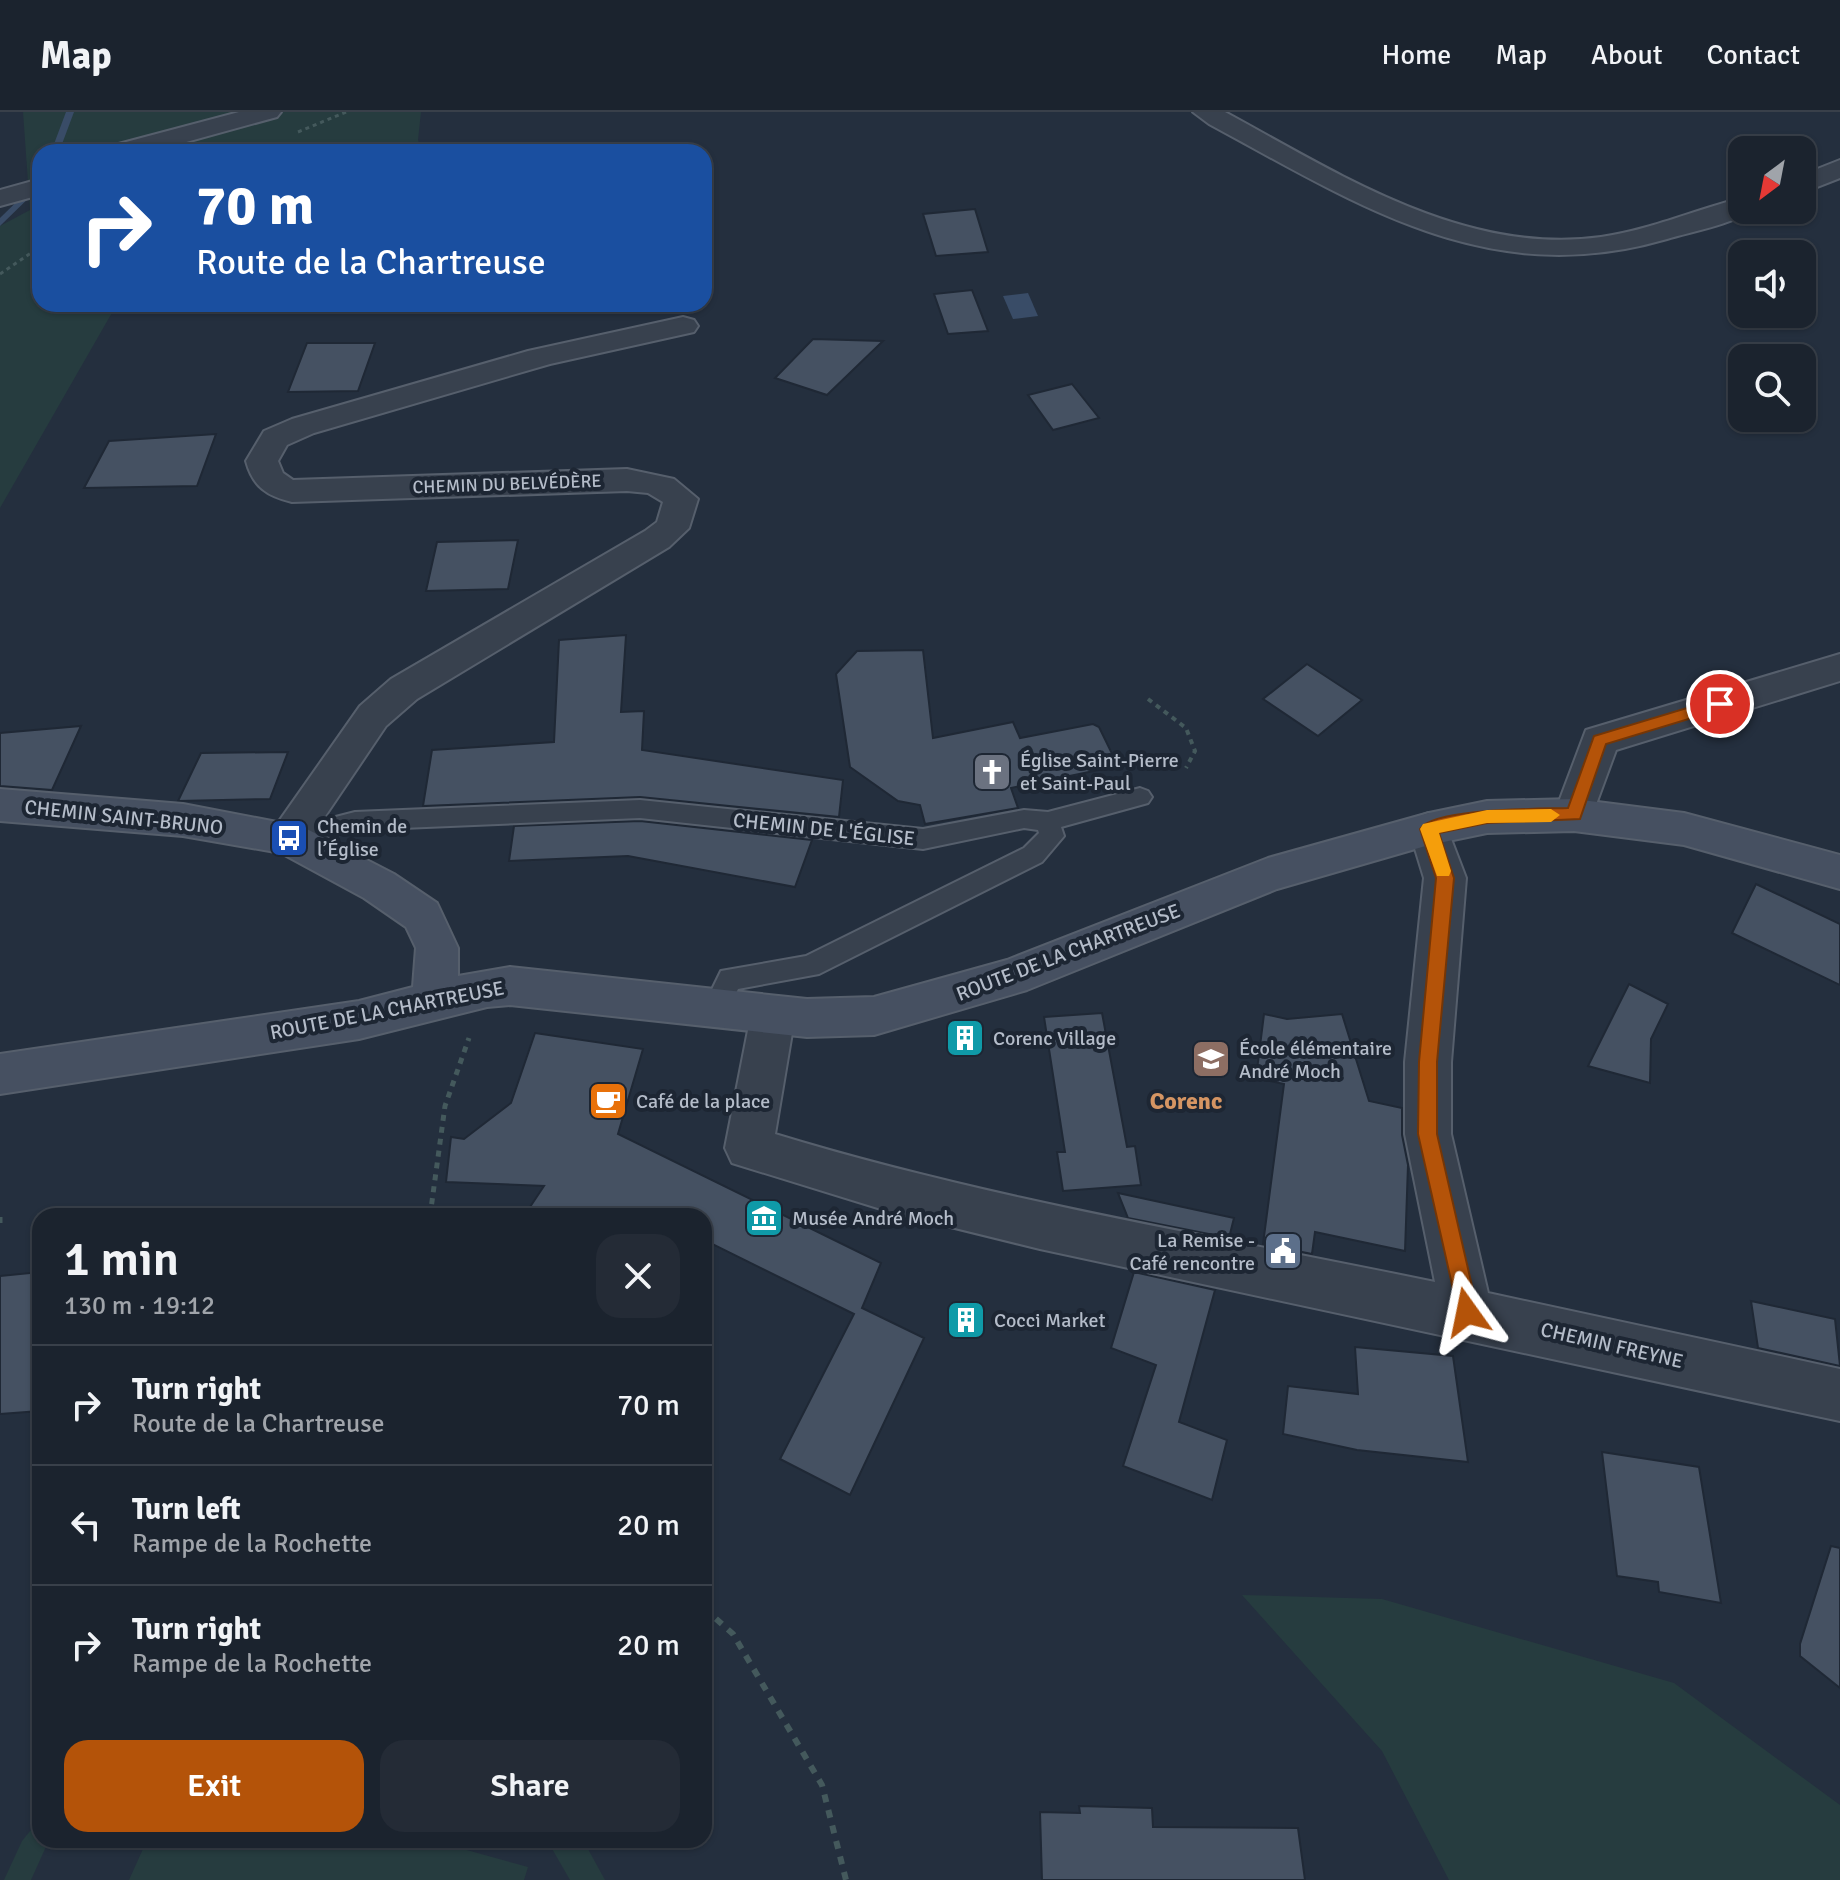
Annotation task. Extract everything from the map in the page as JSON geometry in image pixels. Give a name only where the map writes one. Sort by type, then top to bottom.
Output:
[{"type":"main road","name":"CHEMIN SAINT-BRUNO","points":[[0,805],[183,820],[289,838],[379,886],[422,915],[437,948],[436,984],[430,1003]]},
{"type":"main road","name":"ROUTE DE LA CHARTREUSE","points":[[0,1074],[359,1020],[487,988],[510,986],[773,1015],[874,1016],[1012,977],[1268,875],[1429,829],[1487,817],[1574,815],[1684,829],[1840,872]]},
{"type":"street","points":[[150,144],[268,112]]},
{"type":"street","points":[[1206,112],[1369,200],[1430,224],[1500,245],[1556,249],[1615,242],[1658,235],[1728,211]]},
{"type":"street","points":[[1816,179],[1840,168]]},
{"type":"street","points":[[0,198],[32,189]]},
{"type":"street","name":"CHEMIN DU BELVÉDÈRE","points":[[289,838],[373,716],[404,689],[657,539],[672,528],[681,499],[670,488],[652,481],[627,480],[292,491],[274,487],[266,476],[262,461],[275,438],[303,426],[498,368],[604,340],[683,326]]},
{"type":"street","points":[[1574,815],[1600,740],[1840,667]]},
{"type":"street","points":[[1429,829],[1445,878],[1428,1062],[1428,1134],[1467,1312]]},
{"type":"street","name":"CHEMIN FREYNE","points":[[773,1015],[749,1148],[831,1175],[1008,1220],[1467,1312],[1840,1395]]},
{"type":"lane","name":"CHEMIN DE L'ÉGLISE","points":[[289,838],[355,821],[640,809],[923,839],[1024,819],[1048,821],[1140,797]]},
{"type":"lane","points":[[715,1010],[730,979],[810,966],[1033,855],[1052,836],[1048,821]]},
{"type":"path","points":[[0,274],[32,252]]},
{"type":"path","points":[[1148,699],[1186,728],[1195,751],[1186,768]]},
{"type":"path","points":[[431,1208],[445,1106],[487,988]]},
{"type":"path","points":[[0,1217],[0,1224]]},
{"type":"path","points":[[712,1615],[733,1634],[822,1785],[846,1880]]},
{"type":"green space","points":[[23,112],[421,112],[420,144],[32,144],[32,312],[112,312],[0,508],[0,226],[30,210]]},
{"type":"green space","points":[[1242,1595],[1382,1599],[1674,1683],[1840,1805],[1840,1880],[1449,1880],[1382,1751]]},
{"type":"green space","points":[[32,1829],[32,1848],[45,1848],[31,1880],[4,1880],[22,1841]]},
{"type":"green space","points":[[143,1848],[463,1848],[528,1867],[524,1880],[129,1880]]},
{"type":"green space","points":[[552,1848],[587,1848],[605,1880],[570,1880]]},
{"type":"water","points":[[1028,293],[1038,316],[1013,319],[1003,296]]},
{"type":"building","points":[[975,209],[988,252],[936,256],[923,214]]},
{"type":"building","points":[[972,290],[988,331],[948,334],[934,294]]},
{"type":"building","points":[[813,339],[883,341],[827,395],[775,378]]},
{"type":"building","points":[[307,343],[375,343],[358,391],[288,392]]},
{"type":"building","points":[[1072,384],[1099,418],[1053,430],[1028,395]]},
{"type":"building","points":[[216,434],[197,486],[84,488],[109,441]]},
{"type":"building","points":[[518,540],[508,589],[426,591],[437,542]]},
{"type":"building","points":[[626,635],[621,712],[644,711],[642,750],[843,780],[839,817],[640,797],[423,806],[432,750],[554,742],[559,640]]},
{"type":"building","points":[[923,650],[933,738],[1013,722],[1020,738],[1093,724],[1099,727],[1118,766],[1011,788],[1018,808],[925,824],[920,805],[898,801],[850,767],[836,674],[857,651]]},
{"type":"building","points":[[1307,664],[1362,700],[1318,736],[1263,699]]},
{"type":"building","points":[[81,726],[52,790],[0,786],[0,733]]},
{"type":"building","points":[[288,752],[270,799],[178,801],[201,753]]},
{"type":"building","points":[[640,821],[812,840],[795,887],[628,856],[509,861],[514,826]]},
{"type":"building","points":[[1756,884],[1840,924],[1840,985],[1732,933]]},
{"type":"building","points":[[1629,984],[1668,1004],[1651,1039],[1650,1083],[1588,1066]]},
{"type":"building","points":[[1102,1013],[1127,1147],[1135,1146],[1141,1185],[1063,1191],[1057,1152],[1065,1152],[1044,1017]]},
{"type":"building","points":[[1264,1014],[1287,1019],[1342,1014],[1369,1101],[1402,1108],[1402,1135],[1408,1165],[1405,1251],[1315,1232],[1312,1254],[1263,1244],[1284,1084],[1256,1078]]},
{"type":"building","points":[[535,1033],[643,1049],[618,1134],[881,1263],[862,1308],[924,1338],[850,1495],[780,1459],[854,1314],[712,1244],[712,1208],[529,1208],[544,1186],[446,1182],[451,1137],[464,1139],[511,1103]]},
{"type":"building","points":[[1118,1193],[1234,1218],[1229,1238],[1128,1218]]},
{"type":"building","points":[[1134,1272],[1215,1290],[1179,1422],[1227,1440],[1212,1500],[1123,1466],[1156,1365],[1111,1348]]},
{"type":"building","points":[[32,1273],[32,1412],[0,1414],[0,1276]]},
{"type":"building","points":[[1751,1301],[1835,1319],[1840,1366],[1758,1348]]},
{"type":"building","points":[[1355,1347],[1453,1356],[1468,1462],[1357,1450],[1283,1434],[1288,1386],[1358,1394]]},
{"type":"building","points":[[1602,1452],[1699,1467],[1721,1603],[1659,1592],[1658,1582],[1617,1576]]},
{"type":"building","points":[[1831,1546],[1840,1548],[1840,1688],[1800,1656],[1800,1644]]},
{"type":"building","points":[[1079,1806],[1152,1808],[1153,1827],[1298,1828],[1305,1880],[1042,1880],[1040,1812],[1080,1813]]},
{"type":"waterway","points":[[58,144],[70,112]]},
{"type":"waterway","points":[[0,223],[32,190]]},
{"type":"slow traffic","points":[[1443,871],[1429,829],[1487,817],[1551,815]]},
{"type":"place","name":"Église Saint-Pierre et Saint-Paul","points":[[992,772]]},
{"type":"place","name":"Chemin de l’Église","points":[[289,838]]},
{"type":"place","name":"Corenc Village","points":[[965,1038]]},
{"type":"place","name":"École élémentaire André Moch","points":[[1211,1059]]},
{"type":"place","name":"Café de la place","points":[[608,1101]]},
{"type":"place","name":"Musée André Moch","points":[[764,1218]]},
{"type":"place","name":"La Remise - Café rencontre","points":[[1283,1251]]},
{"type":"place","name":"Cocci Market","points":[[966,1320]]},
{"type":"district","name":"Corenc","points":[[1186,1101]]},
{"type":"route","points":[[1467,1312],[1428,1134],[1428,1062],[1445,878],[1429,829],[1487,817],[1574,815],[1600,740],[1720,704]]}]
